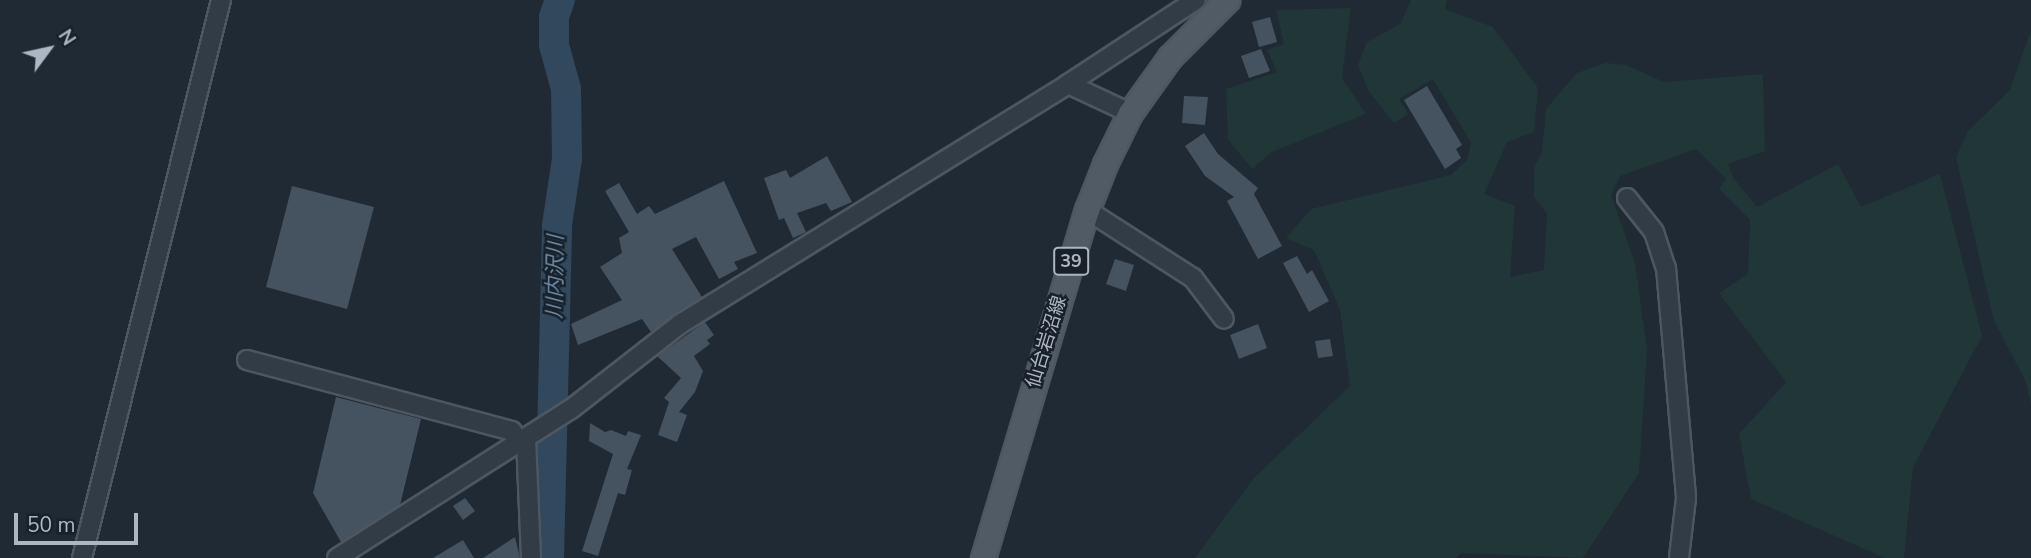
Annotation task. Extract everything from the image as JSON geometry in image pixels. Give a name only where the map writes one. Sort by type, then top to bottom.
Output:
[{"type":"main road","name":"仙台岩沼線","points":[[983,558],[1087,210],[1130,113],[1170,57],[1227,0]]},
{"type":"street","points":[[82,558],[220,0]]},
{"type":"street","points":[[337,558],[571,409],[680,324],[1068,85],[1196,0]]},
{"type":"street","points":[[1068,85],[1130,113]]},
{"type":"street","points":[[1627,198],[1654,232],[1665,268],[1686,498],[1679,558]]},
{"type":"street","points":[[1087,210],[1193,278],[1224,319]]},
{"type":"street","points":[[247,360],[512,431],[527,438]]},
{"type":"street","points":[[527,438],[531,558]]},
{"type":"green space","points":[[1411,0],[1447,0],[1445,9],[1493,27],[1538,88],[1534,132],[1507,142],[1484,194],[1515,206],[1510,277],[1544,270],[1547,214],[1534,197],[1534,167],[1542,152],[1546,109],[1577,73],[1605,63],[1626,65],[1664,82],[1763,74],[1765,151],[1728,164],[1734,179],[1757,207],[1838,164],[1861,207],[1940,174],[1982,336],[1913,467],[1904,558],[1885,558],[1751,499],[1739,434],[1786,382],[1719,293],[1748,274],[1750,220],[1719,189],[1726,179],[1696,149],[1620,176],[1611,195],[1635,263],[1647,349],[1639,473],[1583,558],[1461,553],[1455,558],[1195,558],[1253,479],[1350,386],[1340,310],[1314,250],[1286,238],[1311,209],[1451,175],[1467,160],[1471,143],[1433,79],[1399,99],[1408,114],[1394,123],[1369,92],[1358,65],[1367,42],[1400,24]]},
{"type":"green space","points":[[1351,8],[1342,78],[1366,114],[1272,152],[1252,169],[1228,139],[1226,89],[1277,72],[1267,50],[1284,44],[1276,10]]},
{"type":"green space","points":[[2031,30],[2031,405],[2026,382],[1994,321],[1956,157],[1968,131],[2010,90]]},
{"type":"building","points":[[1270,17],[1277,42],[1259,47],[1252,22]]},
{"type":"building","points":[[1261,49],[1270,71],[1249,78],[1241,56]]},
{"type":"building","points":[[1427,86],[1462,145],[1456,149],[1461,158],[1445,169],[1404,100]]},
{"type":"building","points":[[1184,96],[1208,97],[1205,125],[1182,123]]},
{"type":"building","points":[[1204,133],[1218,154],[1258,188],[1254,194],[1282,246],[1258,259],[1227,201],[1234,197],[1205,176],[1185,146]]},
{"type":"building","points":[[827,156],[852,202],[831,211],[826,203],[797,213],[806,232],[793,238],[784,218],[779,220],[764,178],[786,170],[790,178]]},
{"type":"building","points":[[724,181],[757,253],[734,262],[738,269],[719,279],[696,237],[672,249],[702,297],[651,332],[642,319],[578,345],[571,324],[622,300],[600,267],[622,253],[619,238],[629,232],[605,191],[619,183],[637,214],[649,206],[655,214]]},
{"type":"building","points":[[292,186],[374,207],[347,309],[266,287]]},
{"type":"building","points":[[1297,256],[1307,274],[1312,270],[1329,301],[1309,312],[1283,263]]},
{"type":"building","points":[[1115,259],[1134,265],[1126,291],[1106,284]]},
{"type":"building","points":[[705,322],[714,335],[707,340],[710,344],[694,356],[703,371],[695,392],[679,412],[687,415],[677,442],[658,435],[669,402],[664,398],[681,378],[657,356]]},
{"type":"building","points":[[1258,324],[1267,348],[1239,359],[1230,335]]},
{"type":"building","points":[[1330,339],[1333,356],[1318,358],[1315,341]]},
{"type":"building","points":[[336,397],[421,419],[400,505],[341,542],[313,493]]},
{"type":"building","points":[[590,423],[605,432],[611,430],[626,436],[628,431],[641,435],[627,469],[632,470],[625,495],[618,493],[598,556],[582,551],[613,454],[589,441]]},
{"type":"building","points":[[465,498],[475,511],[463,520],[453,506]]},
{"type":"building","points":[[515,537],[520,558],[483,558]]},
{"type":"building","points":[[463,540],[474,558],[433,558]]},
{"type":"waterway","name":"川内沢川","points":[[549,558],[557,225],[567,159],[566,89],[554,45],[554,17],[560,0]]}]
